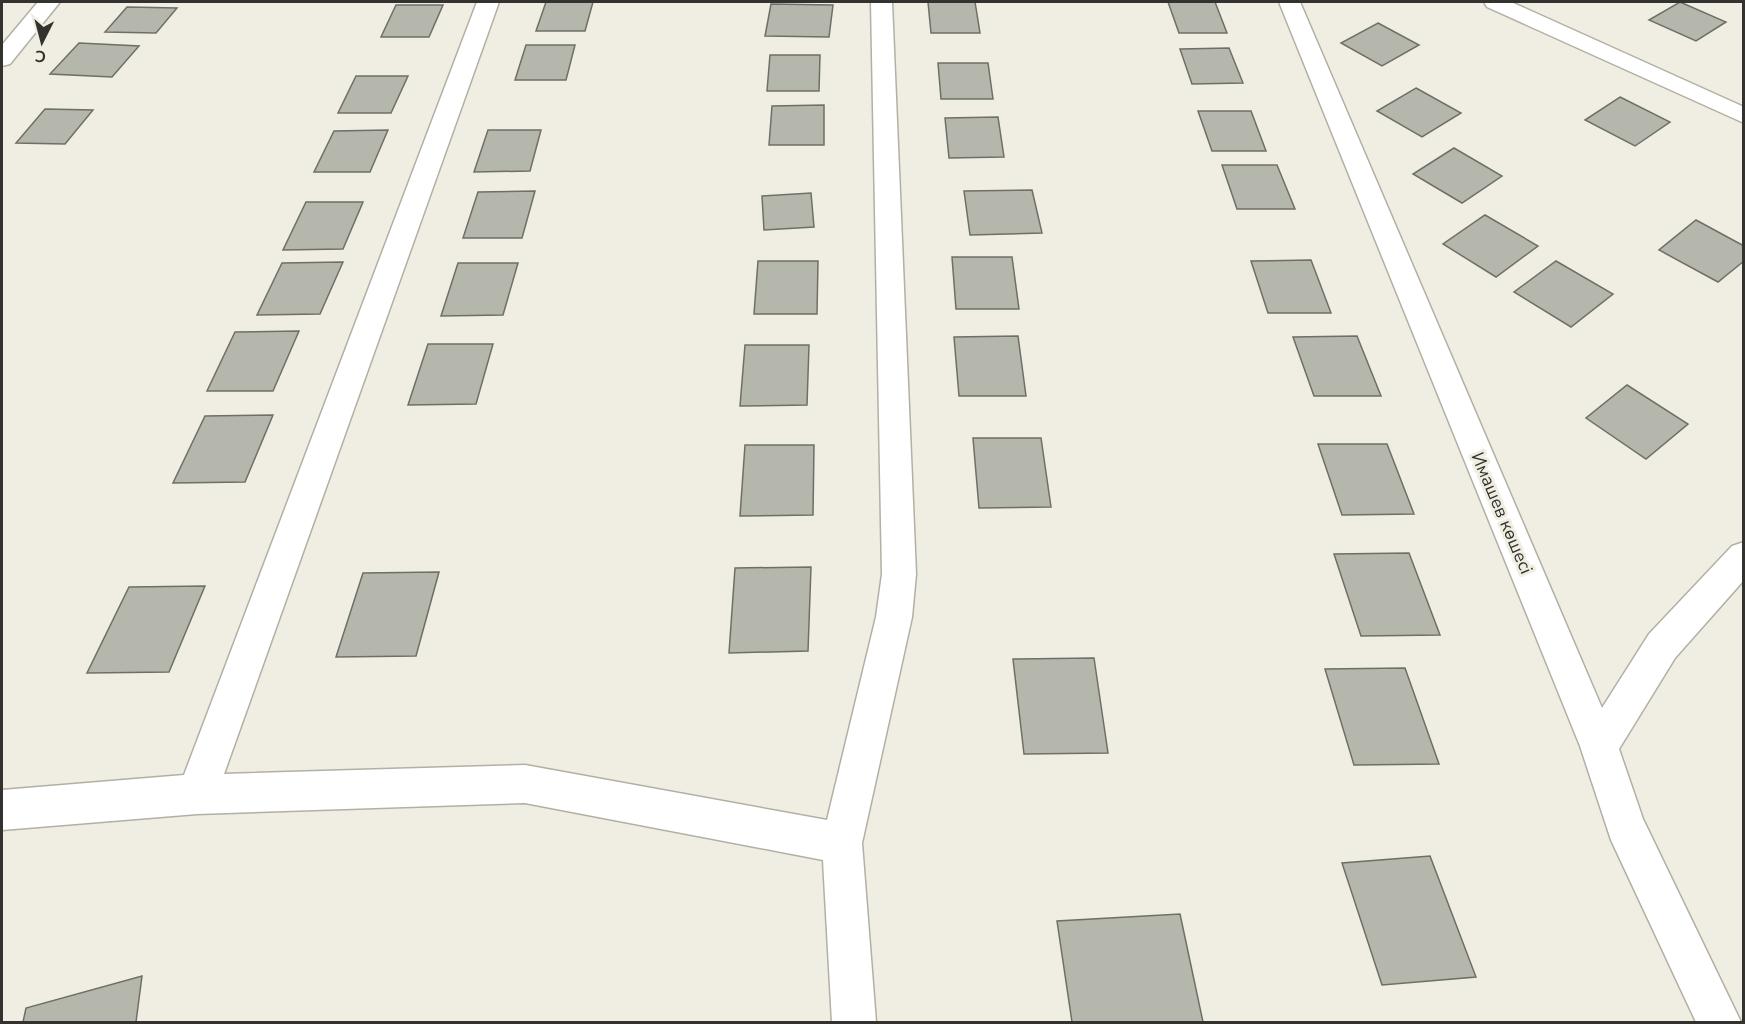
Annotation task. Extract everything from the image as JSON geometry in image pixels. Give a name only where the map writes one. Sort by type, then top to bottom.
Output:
[{"type":"street","points":[[2,59],[49,2]]},
{"type":"street","points":[[197,794],[488,2]]},
{"type":"street","points":[[854,1023],[842,843],[894,617],[899,574],[882,2]]},
{"type":"street","name":"Имашев көшесі","points":[[1289,2],[1599,746],[1625,826],[1719,1023]]},
{"type":"street","points":[[1495,2],[1743,116]]},
{"type":"street","points":[[1599,746],[1662,646],[1743,556]]},
{"type":"street","points":[[2,810],[197,794],[525,784],[842,843]]},
{"type":"building","points":[[546,2],[593,2],[585,31],[536,31]]},
{"type":"building","points":[[928,2],[975,2],[980,33],[931,33]]},
{"type":"building","points":[[1168,2],[1215,2],[1227,33],[1179,33]]},
{"type":"building","points":[[1680,2],[1726,22],[1696,41],[1649,20]]},
{"type":"building","points":[[771,4],[833,5],[829,37],[765,36]]},
{"type":"building","points":[[396,5],[443,5],[429,37],[381,37]]},
{"type":"building","points":[[127,7],[177,8],[156,33],[105,32]]},
{"type":"building","points":[[1378,23],[1419,45],[1382,66],[1341,43]]},
{"type":"building","points":[[79,43],[139,46],[112,77],[50,74]]},
{"type":"building","points":[[526,45],[575,45],[566,80],[515,80]]},
{"type":"building","points":[[1229,48],[1243,83],[1192,84],[1180,49]]},
{"type":"building","points":[[770,55],[820,55],[819,91],[767,91]]},
{"type":"building","points":[[938,63],[988,63],[993,99],[941,99]]},
{"type":"building","points":[[356,76],[408,76],[391,113],[338,113]]},
{"type":"building","points":[[1416,88],[1461,113],[1422,137],[1377,111]]},
{"type":"building","points":[[1620,97],[1670,122],[1635,146],[1585,120]]},
{"type":"building","points":[[824,105],[824,145],[769,145],[772,106]]},
{"type":"building","points":[[45,109],[93,110],[65,144],[16,143]]},
{"type":"building","points":[[1198,111],[1251,111],[1266,151],[1212,151]]},
{"type":"building","points":[[998,117],[1004,157],[949,158],[945,118]]},
{"type":"building","points":[[388,130],[370,172],[314,172],[334,131]]},
{"type":"building","points":[[488,130],[541,130],[530,171],[474,172]]},
{"type":"building","points":[[1454,148],[1502,176],[1462,203],[1413,174]]},
{"type":"building","points":[[1222,165],[1277,165],[1295,209],[1237,209]]},
{"type":"building","points":[[1032,190],[1042,233],[970,235],[964,191]]},
{"type":"building","points":[[535,191],[522,238],[463,238],[478,192]]},
{"type":"building","points":[[811,193],[814,227],[764,230],[762,196]]},
{"type":"building","points":[[306,202],[363,202],[343,249],[283,250]]},
{"type":"building","points":[[1485,215],[1538,246],[1496,277],[1443,244]]},
{"type":"building","points":[[1696,220],[1744,246],[1744,261],[1718,282],[1659,250]]},
{"type":"building","points":[[952,257],[1012,257],[1019,309],[956,309]]},
{"type":"building","points":[[1311,260],[1331,313],[1268,313],[1251,261]]},
{"type":"building","points":[[758,261],[818,261],[817,314],[754,314]]},
{"type":"building","points":[[1556,261],[1613,294],[1571,327],[1514,292]]},
{"type":"building","points":[[343,262],[320,314],[257,315],[282,263]]},
{"type":"building","points":[[458,263],[518,263],[503,315],[441,316]]},
{"type":"building","points":[[299,331],[273,391],[207,391],[235,332]]},
{"type":"building","points":[[1018,336],[1026,396],[959,396],[954,337]]},
{"type":"building","points":[[1357,336],[1381,396],[1314,396],[1293,337]]},
{"type":"building","points":[[428,344],[493,344],[476,404],[408,405]]},
{"type":"building","points":[[745,345],[809,345],[807,405],[740,406]]},
{"type":"building","points":[[1627,385],[1688,424],[1646,459],[1586,418]]},
{"type":"building","points":[[273,415],[245,482],[173,483],[205,416]]},
{"type":"building","points":[[973,438],[1041,438],[1051,507],[979,508]]},
{"type":"building","points":[[1318,444],[1387,444],[1414,514],[1342,515]]},
{"type":"building","points":[[745,445],[814,445],[813,515],[740,516]]},
{"type":"building","points":[[1409,553],[1440,635],[1361,636],[1334,554]]},
{"type":"building","points":[[811,567],[808,651],[729,653],[735,568]]},
{"type":"building","points":[[439,572],[416,656],[336,657],[363,573]]},
{"type":"building","points":[[205,586],[169,672],[87,673],[129,587]]},
{"type":"building","points":[[1094,658],[1108,753],[1024,754],[1013,659]]},
{"type":"building","points":[[1405,668],[1439,764],[1354,765],[1325,669]]},
{"type":"building","points":[[1430,856],[1476,977],[1382,985],[1342,863]]},
{"type":"building","points":[[1180,914],[1203,1022],[1072,1022],[1057,921]]},
{"type":"building","points":[[142,976],[136,1022],[23,1022],[26,1008]]}]
